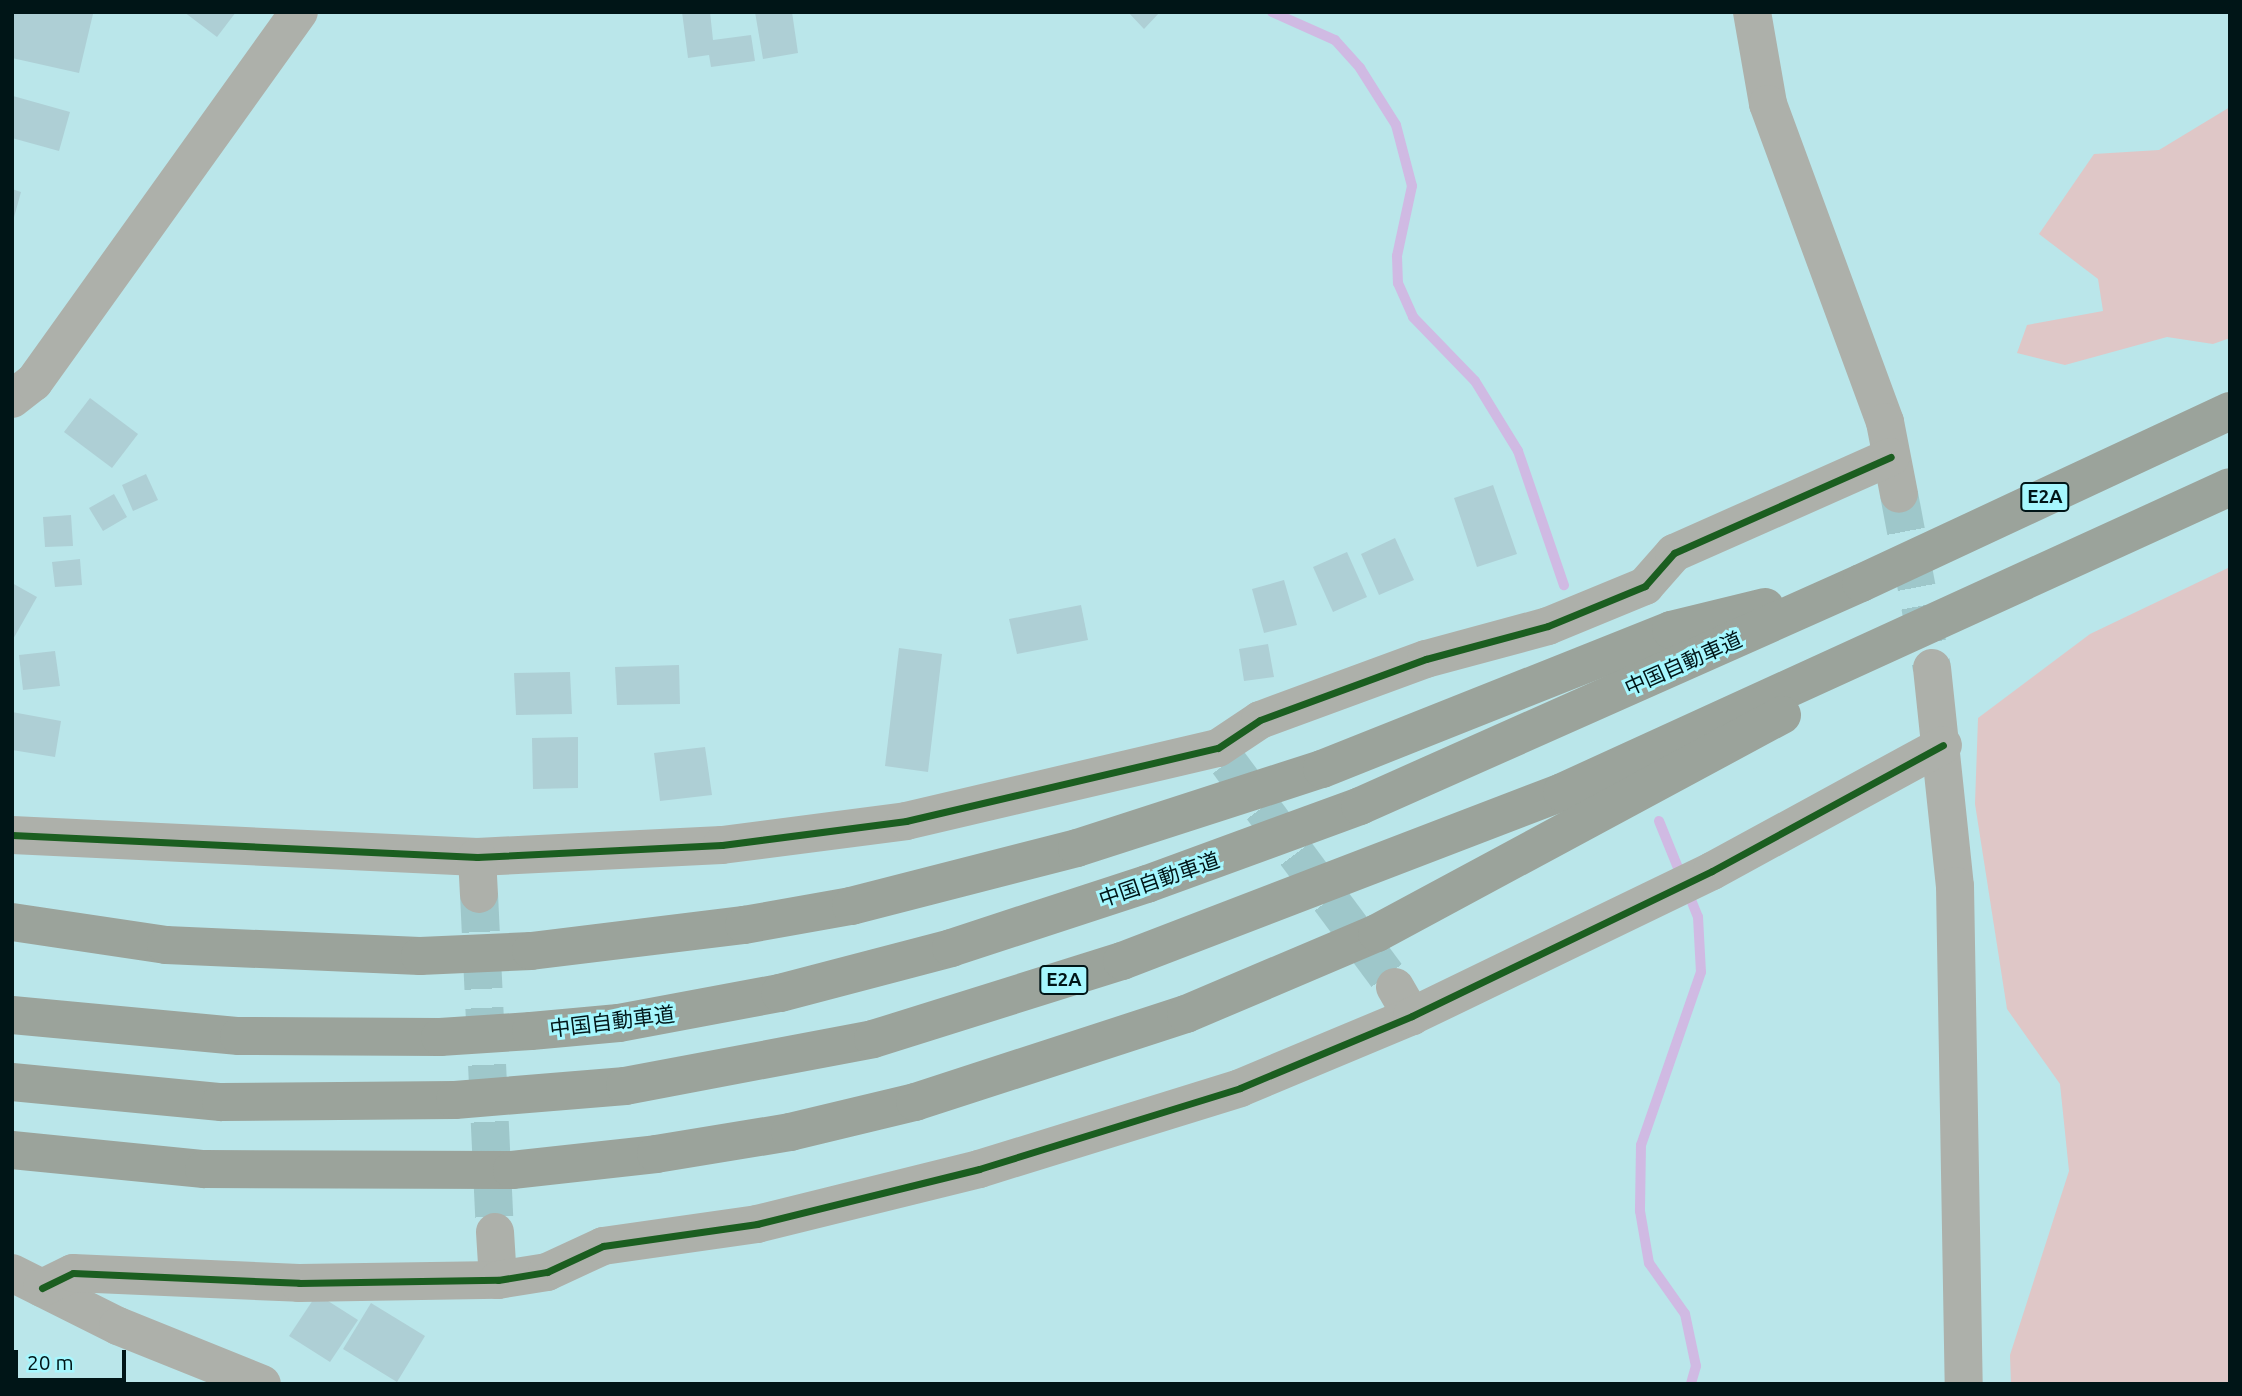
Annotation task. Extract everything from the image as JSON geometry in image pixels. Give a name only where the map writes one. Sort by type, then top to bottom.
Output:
[{"type":"highway","name":"中国自動車道","points":[[12,1015],[239,1036],[440,1037],[619,1023],[780,993],[977,939],[1360,806],[1861,583],[2230,411]]},
{"type":"highway","name":"E2A","points":[[12,1082],[220,1101],[455,1100],[625,1086],[873,1039],[1122,961],[1345,879],[1562,792],[2047,568],[2230,487]]},
{"type":"highway","points":[[12,1150],[204,1169],[512,1170],[790,1132],[928,1098],[1186,1014],[1377,933],[1588,824],[2047,568]]},
{"type":"highway","points":[[12,922],[166,944],[311,954],[531,951],[654,939],[851,906],[1077,848],[1322,769],[1671,630],[1861,583]]},
{"type":"street","points":[[12,399],[34,383],[299,12]]},
{"type":"street","points":[[1752,12],[1768,104],[1885,422],[1899,494]]},
{"type":"street","points":[[12,835],[477,857],[722,845],[906,821],[1223,755],[1260,720],[1426,659],[1548,626],[1645,586],[1674,553],[1891,457]]},
{"type":"street","points":[[1931,668],[1943,745],[1955,886],[1964,1384]]},
{"type":"street","points":[[27,1281],[73,1273],[299,1283],[498,1280],[547,1272],[603,1246],[757,1224],[979,1169],[1240,1088],[1403,1002],[1662,895],[1712,871],[1943,745]]},
{"type":"street","points":[[477,857],[480,894]]},
{"type":"street","points":[[495,1232],[498,1280]]},
{"type":"street","points":[[27,1281],[118,1326],[262,1384]]},
{"type":"shaded area","points":[[2230,107],[2230,338],[2213,344],[2167,337],[2065,365],[2017,353],[2027,325],[2103,311],[2098,279],[2039,234],[2094,154],[2159,150]]},
{"type":"shaded area","points":[[2230,567],[2230,1384],[2011,1384],[2010,1355],[2069,1171],[2060,1084],[2007,1009],[1975,804],[1978,718],[2090,634]]},
{"type":"building","points":[[12,12],[93,14],[79,73],[12,58]]},
{"type":"building","points":[[184,12],[236,12],[217,37]]},
{"type":"building","points":[[682,12],[710,12],[713,40],[751,35],[755,61],[711,67],[709,55],[688,58]]},
{"type":"building","points":[[755,12],[792,12],[798,53],[763,59]]},
{"type":"building","points":[[1128,12],[1160,12],[1144,29]]},
{"type":"building","points":[[13,96],[70,112],[59,151],[12,138]]},
{"type":"building","points":[[12,189],[21,192],[13,221],[12,221]]},
{"type":"building","points":[[90,398],[138,434],[112,468],[64,432]]},
{"type":"building","points":[[146,474],[158,500],[133,511],[122,485]]},
{"type":"building","points":[[1493,485],[1517,554],[1477,567],[1454,498]]},
{"type":"building","points":[[114,494],[127,517],[103,531],[89,508]]},
{"type":"building","points":[[71,515],[73,546],[45,547],[43,517]]},
{"type":"building","points":[[1395,538],[1414,580],[1379,595],[1361,554]]},
{"type":"building","points":[[1347,552],[1367,597],[1333,612],[1313,567]]},
{"type":"building","points":[[80,559],[82,585],[55,587],[52,562]]},
{"type":"building","points":[[1284,580],[1297,625],[1264,633],[1252,589]]},
{"type":"building","points":[[12,583],[37,597],[12,641]]},
{"type":"building","points":[[1081,605],[1088,640],[1017,654],[1009,619]]},
{"type":"building","points":[[1268,644],[1274,677],[1244,681],[1239,649]]},
{"type":"building","points":[[899,648],[942,654],[928,772],[885,766]]},
{"type":"building","points":[[55,651],[60,686],[23,690],[19,655]]},
{"type":"building","points":[[679,665],[680,704],[617,705],[615,667]]},
{"type":"building","points":[[570,672],[572,714],[516,715],[514,673]]},
{"type":"building","points":[[12,712],[61,721],[55,757],[12,750]]},
{"type":"building","points":[[578,737],[578,788],[533,789],[532,738]]},
{"type":"building","points":[[705,747],[712,795],[660,801],[654,753]]},
{"type":"building","points":[[317,1294],[358,1320],[330,1362],[289,1336]]},
{"type":"building","points":[[371,1303],[425,1336],[397,1382],[343,1349]]},
{"type":"waterway","points":[[1272,12],[1335,40],[1360,68],[1396,125],[1412,186],[1397,256],[1398,283],[1413,317],[1475,381],[1518,451],[1564,585]]},
{"type":"waterway","points":[[1659,821],[1698,917],[1701,972],[1641,1145],[1640,1211],[1649,1263],[1685,1314],[1696,1366],[1691,1384]]},
{"type":"tunnel","points":[[1899,494],[1932,668]]},
{"type":"tunnel","points":[[1228,762],[1395,987]]},
{"type":"tunnel","points":[[479,894],[495,1232]]},
{"type":"cycle path","points":[[12,835],[477,857],[722,845],[906,821],[1218,748],[1260,720],[1426,659],[1548,626],[1645,586],[1674,553],[1891,457]]},
{"type":"cycle path","points":[[42,1288],[73,1273],[299,1283],[498,1280],[547,1272],[603,1246],[757,1224],[979,1169],[1240,1088],[1412,1016],[1712,871],[1943,745]]}]
